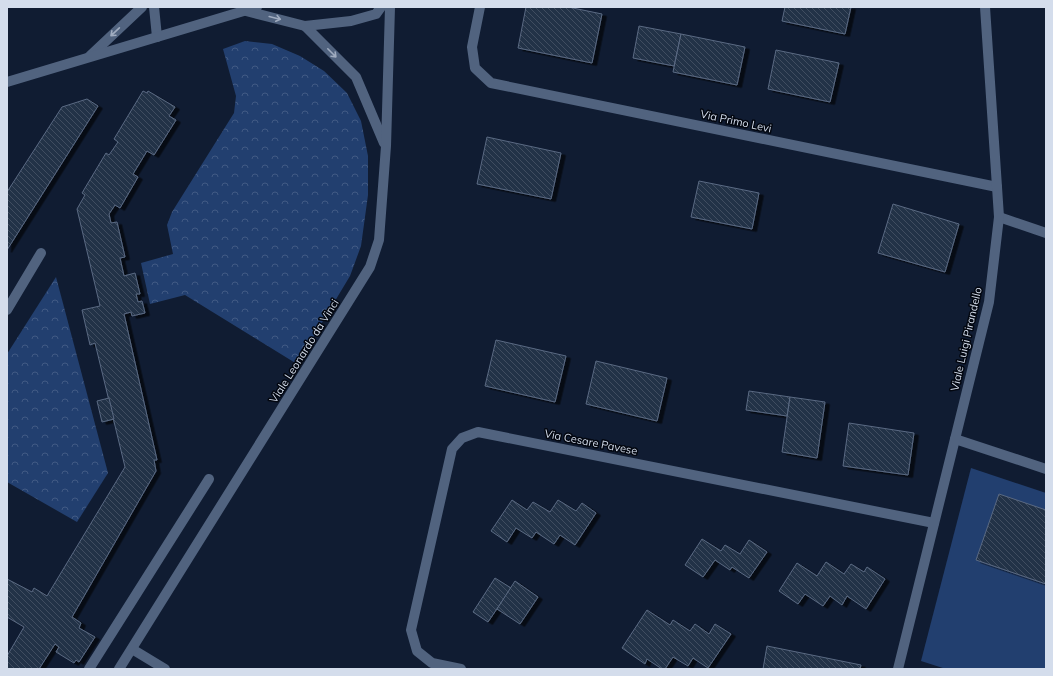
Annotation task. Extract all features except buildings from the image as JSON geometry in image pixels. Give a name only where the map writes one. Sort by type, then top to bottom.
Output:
[{"type":"street","points":[[88,57],[142,7]]},
{"type":"street","points":[[154,7],[157,37]]},
{"type":"street","points":[[7,82],[256,7]]},
{"type":"street","points":[[246,11],[305,26],[351,21],[376,14],[381,7]]},
{"type":"street","name":"Viale Leonardo da Vinci","points":[[119,669],[370,267],[379,240],[386,146],[390,7]]},
{"type":"street","name":"Via Primo Levi","points":[[480,7],[472,47],[475,68],[491,83],[997,187]]},
{"type":"street","name":"Viale Luigi Pirandello","points":[[898,669],[989,302],[999,217],[985,7]]},
{"type":"street","points":[[305,26],[356,77],[386,146]]},
{"type":"street","points":[[999,217],[1046,233]]},
{"type":"street","points":[[7,310],[41,253]]},
{"type":"street","name":"Via Cesare Pavese","points":[[461,669],[432,662],[417,651],[410,630],[452,449],[462,438],[478,432],[934,523]]},
{"type":"street","points":[[955,439],[1046,470]]},
{"type":"street","points":[[89,669],[209,479]]},
{"type":"street","points":[[132,649],[165,669]]},
{"type":"green space","points":[[245,41],[272,44],[300,56],[324,71],[347,93],[361,121],[368,156],[368,195],[361,246],[350,276],[297,364],[185,295],[150,304],[141,263],[173,254],[167,225],[172,212],[234,113],[236,96],[223,49]]},
{"type":"green space","points":[[56,277],[108,473],[77,522],[7,482],[7,354]]},
{"type":"green space","points":[[971,468],[1046,493],[1046,669],[946,669],[921,661]]}]
